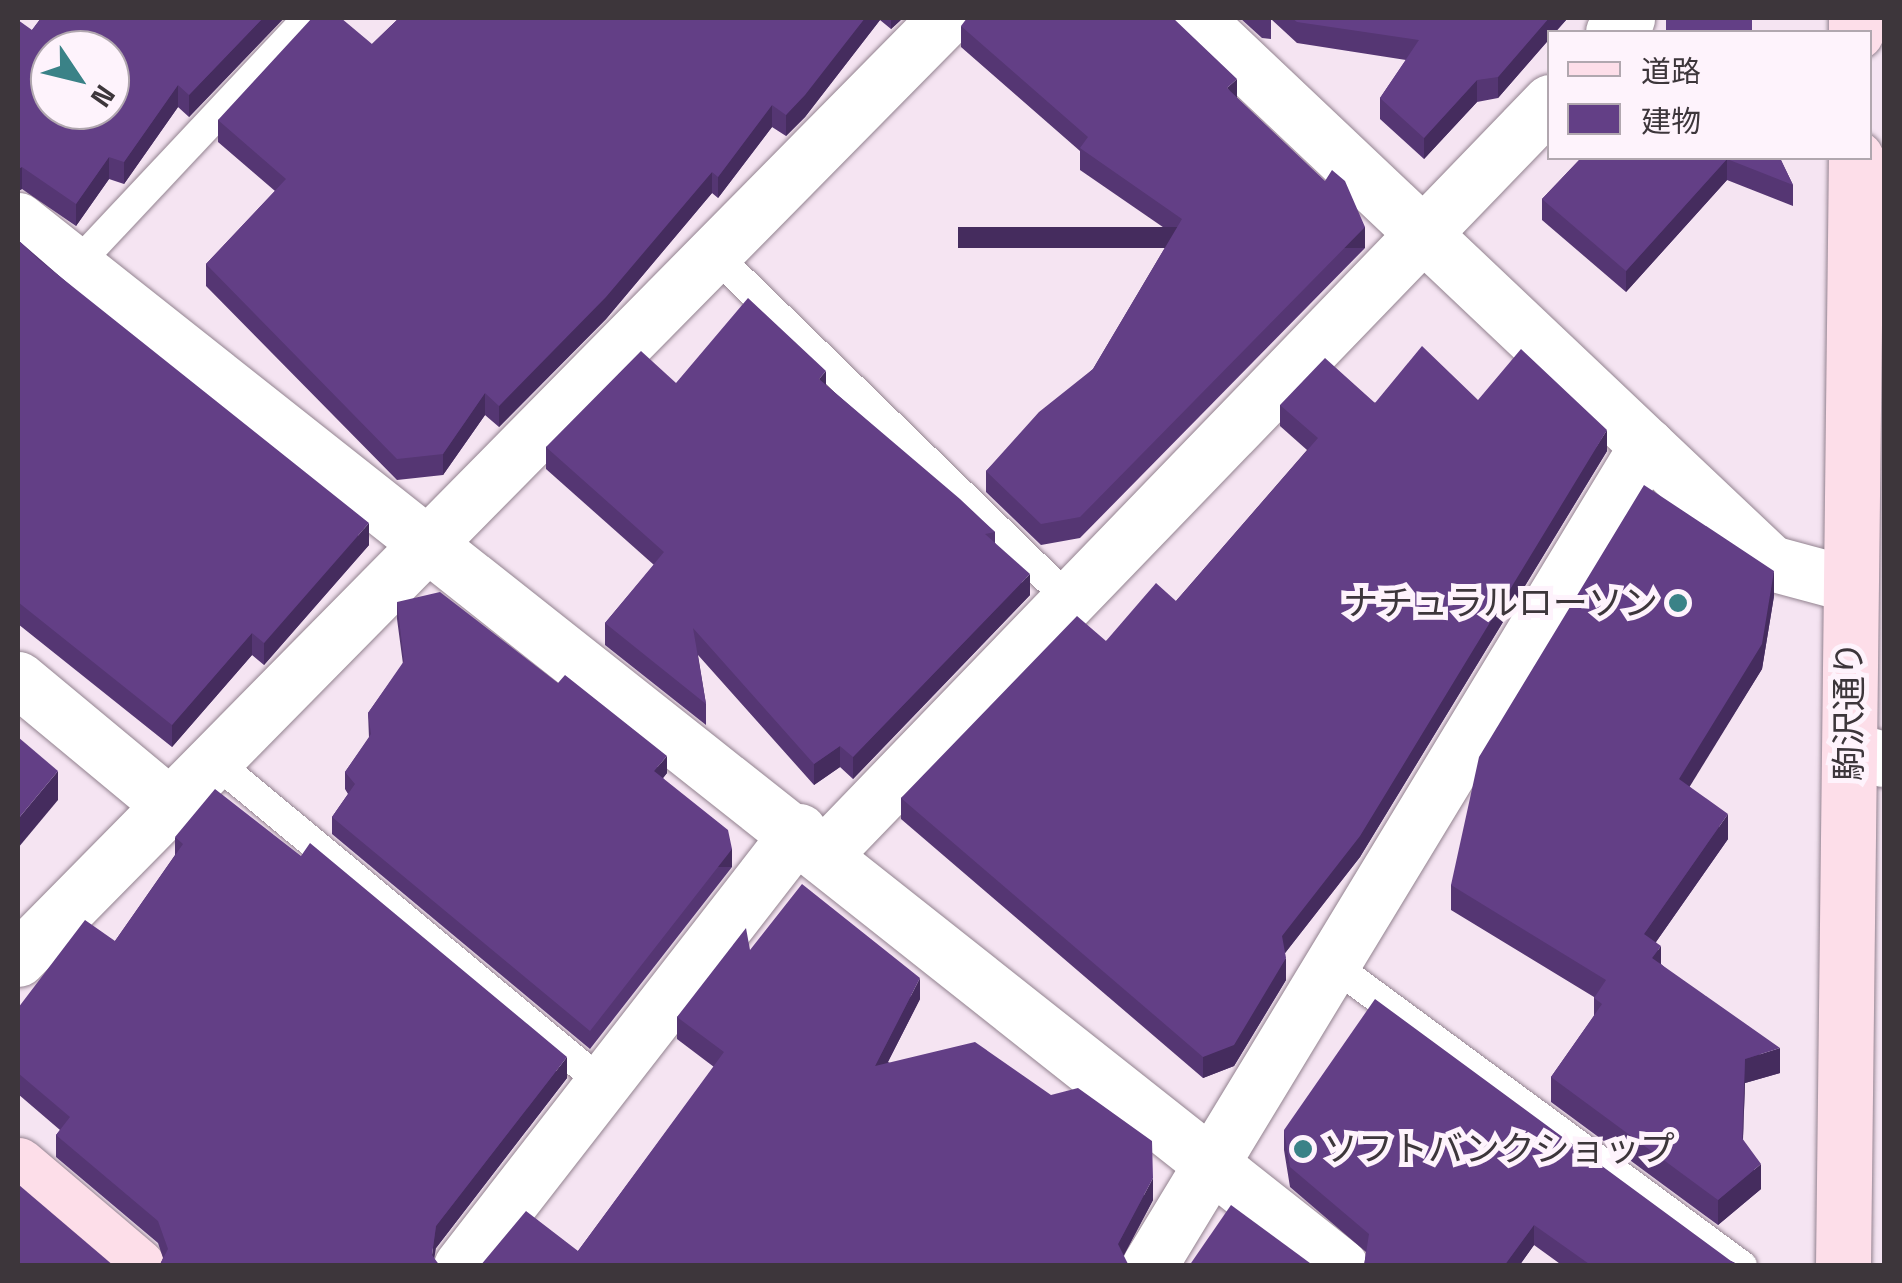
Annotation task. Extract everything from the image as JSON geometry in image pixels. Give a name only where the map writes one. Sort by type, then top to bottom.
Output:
[{"type":"main road","name":"駒沢通り","points":[[1842,1266],[1868,755],[1856,160]]},
{"type":"main road","points":[[18,1165],[138,1266]]},
{"type":"street","points":[[18,959],[946,18]]},
{"type":"street","points":[[1194,18],[1771,562],[1867,581]]},
{"type":"street","points":[[462,1266],[602,1084],[812,842],[1070,600],[1426,236],[1547,105]]},
{"type":"street","points":[[18,220],[812,842],[1340,1266]]},
{"type":"street","points":[[1149,1266],[1329,962],[1646,444]]},
{"type":"street","points":[[18,680],[170,804]]},
{"type":"lane","points":[[76,265],[308,18]]},
{"type":"lane","points":[[714,254],[1070,600]]},
{"type":"lane","points":[[213,760],[602,1084]]},
{"type":"lane","points":[[1329,962],[1742,1266]]},
{"type":"building","points":[[41,18],[263,18],[189,95],[178,85],[124,162],[109,157],[76,204],[22,167],[18,169],[18,20],[32,30]]},
{"type":"building","points":[[312,18],[341,18],[372,44],[399,18],[865,18],[805,95],[786,115],[772,105],[718,177],[712,172],[606,297],[499,406],[485,393],[443,454],[397,459],[206,264],[286,179],[218,120]]},
{"type":"building","points":[[967,18],[1173,18],[1237,79],[1227,88],[1325,181],[1332,170],[1345,181],[1365,227],[1080,517],[1041,524],[986,471],[1039,412],[1093,369],[1182,219],[1080,148],[1088,137],[961,26]]},
{"type":"building","points":[[1292,18],[1549,18],[1498,77],[1477,80],[1424,138],[1380,98],[1419,40],[1297,22]]},
{"type":"building","points":[[1666,18],[1752,18],[1752,30],[1666,30]]},
{"type":"building","points":[[1579,160],[1726,160],[1626,271],[1542,199]]},
{"type":"building","points":[[1730,160],[1781,160],[1793,185]]},
{"type":"building","points":[[18,240],[369,523],[264,643],[252,633],[172,725],[18,602]]},
{"type":"building","points":[[748,298],[826,371],[819,379],[960,499],[995,532],[985,534],[1030,574],[853,757],[840,746],[814,764],[693,628],[706,704],[605,623],[664,552],[546,447],[641,351],[676,383]]},
{"type":"building","points":[[1422,346],[1478,400],[1521,349],[1607,430],[1360,836],[1282,936],[1286,958],[1234,1045],[1203,1057],[901,798],[1077,616],[1106,641],[1156,583],[1176,601],[1318,438],[1280,405],[1325,358],[1375,403]]},
{"type":"building","points":[[1644,485],[1774,571],[1762,644],[1679,779],[1728,814],[1644,934],[1661,946],[1652,958],[1780,1048],[1745,1059],[1742,1138],[1761,1164],[1718,1200],[1551,1077],[1602,1004],[1594,998],[1606,980],[1451,885],[1479,757]]},
{"type":"building","points":[[440,592],[558,683],[565,675],[667,756],[654,771],[728,830],[732,849],[590,1031],[332,817],[355,784],[345,772],[371,734],[368,713],[404,661],[397,602]]},
{"type":"building","points":[[18,737],[58,771],[18,819]]},
{"type":"building","points":[[215,789],[301,856],[310,843],[567,1057],[436,1226],[432,1255],[440,1266],[159,1266],[168,1249],[158,1221],[56,1135],[70,1117],[18,1073],[18,1008],[85,920],[115,941],[183,844],[175,837]]},
{"type":"building","points":[[802,884],[920,978],[875,1066],[975,1042],[1051,1095],[1078,1088],[1152,1141],[1153,1178],[1118,1244],[1129,1266],[1109,1263],[480,1266],[526,1211],[578,1251],[724,1052],[677,1017],[746,928],[750,950]]},
{"type":"building","points":[[1375,999],[1741,1266],[1592,1266],[1534,1225],[1504,1266],[1364,1266],[1369,1234],[1290,1167],[1284,1130]]},
{"type":"building","points":[[19,1185],[114,1266],[18,1266]]},
{"type":"building","points":[[1231,1205],[1314,1266],[1189,1266]]},
{"type":"place","name":"ナチュラルローソン","points":[[1678,603]]},
{"type":"place","name":"ソフトバンクショップ","points":[[1303,1149]]}]
